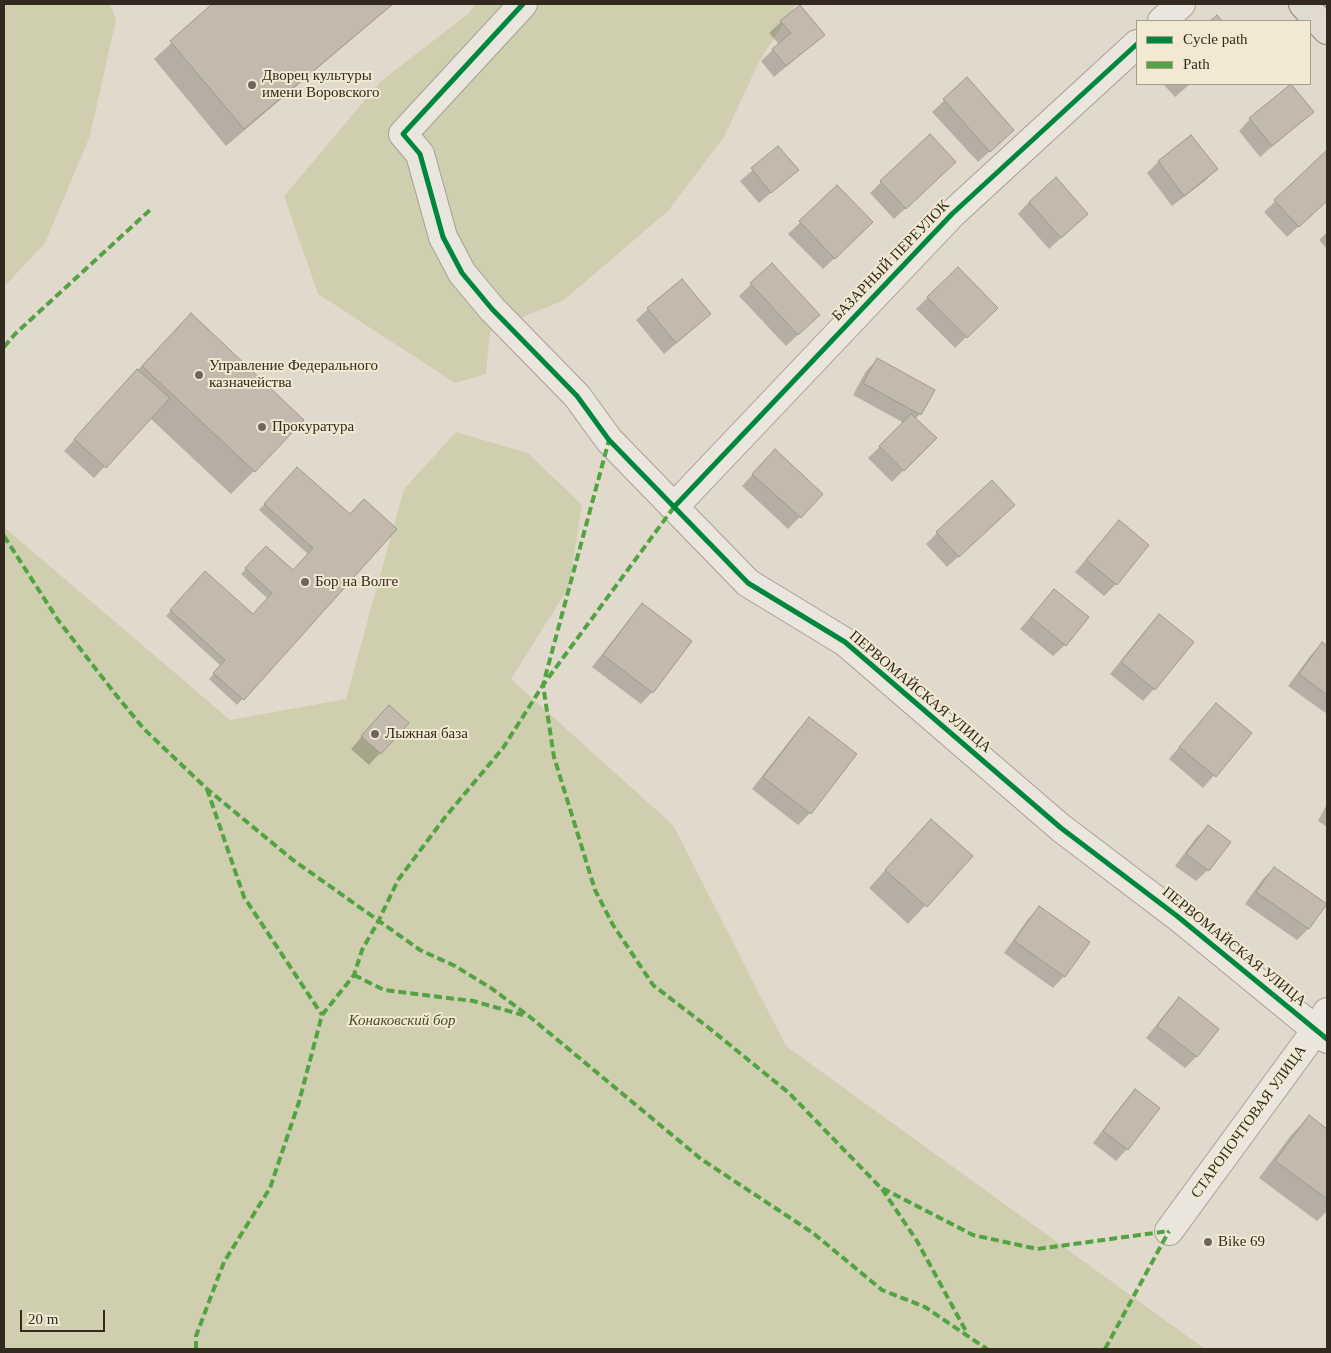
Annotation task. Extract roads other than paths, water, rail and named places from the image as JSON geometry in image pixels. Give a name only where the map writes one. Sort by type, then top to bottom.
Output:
[{"type":"main road","points":[[1303,4],[1327,30]]},
{"type":"street","name":"ПЕРВОМАЙСКАЯ УЛИЦА","points":[[523,4],[403,134],[420,154],[442,237],[462,273],[492,309],[577,396],[609,440],[748,583],[845,642],[1061,828],[1324,1027]]},
{"type":"street","points":[[1163,20],[1181,4]]},
{"type":"street","name":"БАЗАРНЫЙ ПЕРЕУЛОК","points":[[674,507],[952,214],[1136,45]]},
{"type":"street","name":"СТАРОПОЧТОВАЯ УЛИЦА","points":[[1169,1231],[1324,1027]]},
{"type":"place","name":"Дворец культуры имени Воровского","points":[[252,85]]},
{"type":"place","name":"Управление Федерального казначейства","points":[[199,375]]},
{"type":"place","name":"Прокуратура","points":[[262,427]]},
{"type":"place","name":"Бор на Волге","points":[[305,582]]},
{"type":"place","name":"Лыжная база","points":[[375,734]]},
{"type":"place","name":"Bike 69","points":[[1208,1242]]},
{"type":"park label","name":"Конаковский бор","points":[[402,1021]]}]
